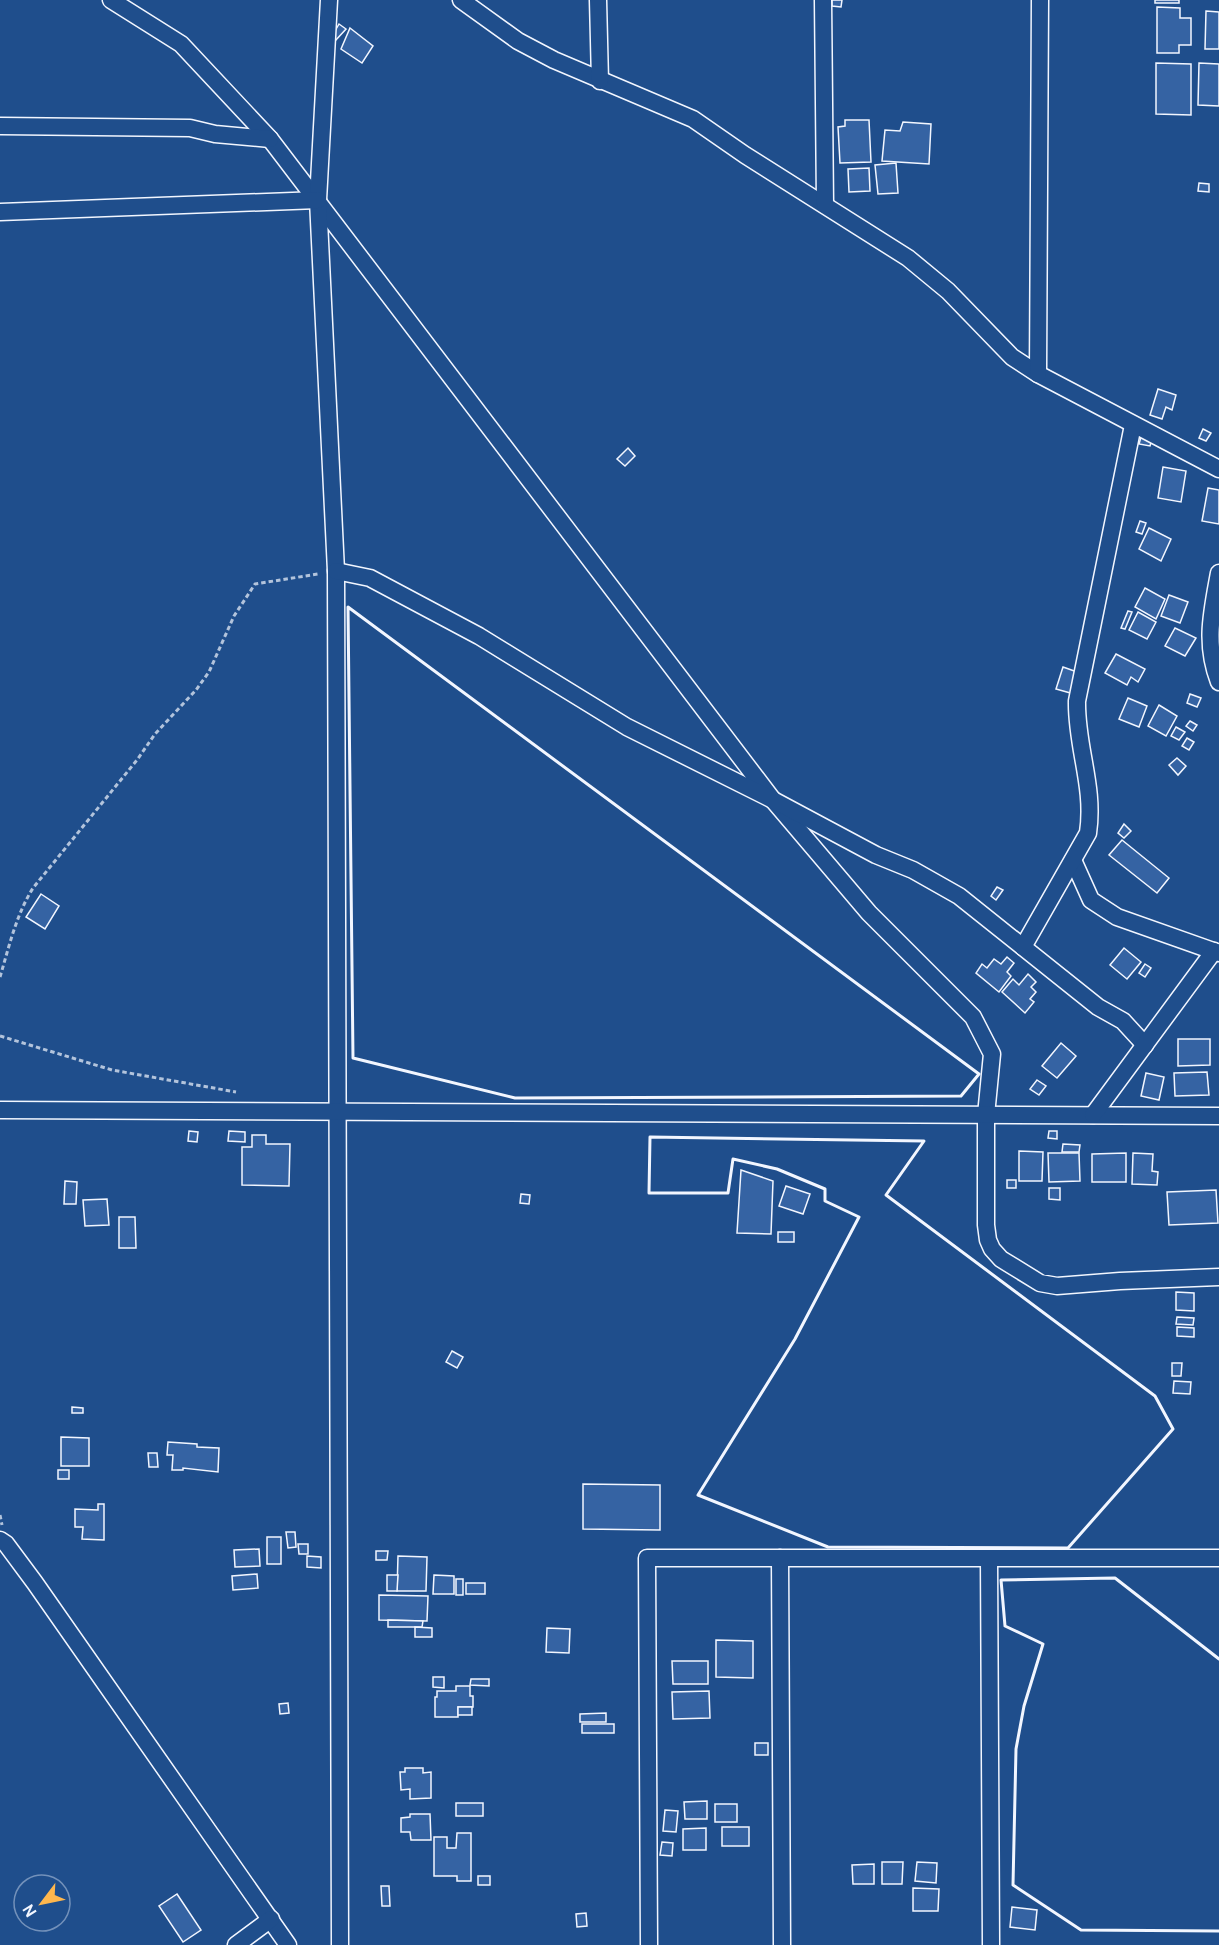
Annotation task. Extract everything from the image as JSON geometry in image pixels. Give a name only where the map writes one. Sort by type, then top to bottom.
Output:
[{"type":"street","points":[[111,0],[181,44],[270,139],[773,800],[869,914],[973,1017],[992,1054],[986,1115],[988,1240],[993,1250],[1010,1265],[1040,1283],[1057,1287],[1219,1277]]},
{"type":"street","points":[[328,0],[318,200],[336,571],[340,1945]]},
{"type":"street","points":[[461,0],[518,41],[554,60],[693,119],[908,258],[948,291],[1012,357],[1038,374],[1219,469]]},
{"type":"street","points":[[598,0],[600,81]]},
{"type":"street","points":[[823,0],[825,206]]},
{"type":"street","points":[[1038,374],[1040,0]]},
{"type":"street","points":[[0,126],[190,128],[215,134],[270,139]]},
{"type":"street","points":[[0,212],[318,200]]},
{"type":"street","points":[[1023,947],[1088,833],[1091,814],[1090,792],[1077,721],[1077,701],[1133,425]]},
{"type":"street","points":[[336,571],[370,578],[479,636],[627,727],[773,800],[876,855],[913,870],[959,896],[1098,1007],[1123,1021],[1144,1045]]},
{"type":"street","points":[[1219,573],[1209,624],[1214,669],[1219,682]]},
{"type":"street","points":[[1073,860],[1091,900],[1117,917],[1217,952],[1093,1115]]},
{"type":"street","points":[[0,1110],[1219,1116]]},
{"type":"street","points":[[0,1540],[6,1544],[35,1583],[288,1945]]},
{"type":"street","points":[[649,1945],[647,1558],[1219,1558]]},
{"type":"street","points":[[780,1558],[782,1945]]},
{"type":"street","points":[[989,1558],[991,1945]]},
{"type":"street","points":[[236,1945],[271,1919]]},
{"type":"path","points":[[0,977],[19,917],[33,888],[156,734],[196,690],[209,672],[234,616],[255,584],[336,571]]},
{"type":"path","points":[[0,1036],[112,1070],[236,1092]]},
{"type":"building","points":[[832,0],[842,0],[841,7],[832,6]]},
{"type":"building","points":[[1155,0],[1179,0],[1179,3],[1155,3]]},
{"type":"building","points":[[1157,7],[1180,8],[1180,18],[1191,18],[1191,45],[1179,45],[1179,53],[1157,53]]},
{"type":"building","points":[[1206,11],[1219,12],[1219,49],[1205,49]]},
{"type":"building","points":[[339,24],[346,29],[335,41],[331,38]]},
{"type":"building","points":[[350,28],[373,46],[362,63],[341,49]]},
{"type":"building","points":[[1156,63],[1191,64],[1191,115],[1156,114]]},
{"type":"building","points":[[1199,63],[1219,64],[1219,106],[1198,105]]},
{"type":"building","points":[[845,120],[869,120],[871,162],[840,163],[838,127],[845,126]]},
{"type":"building","points":[[903,122],[931,124],[929,164],[882,161],[885,130],[900,131]]},
{"type":"building","points":[[896,163],[898,193],[878,194],[875,165]]},
{"type":"building","points":[[869,168],[870,191],[849,192],[848,169]]},
{"type":"building","points":[[1199,183],[1209,184],[1209,192],[1198,191]]},
{"type":"building","points":[[1158,389],[1176,395],[1172,410],[1166,407],[1162,419],[1150,415]]},
{"type":"building","points":[[1203,429],[1211,433],[1206,441],[1199,438]]},
{"type":"building","points":[[1141,437],[1152,439],[1150,446],[1139,444]]},
{"type":"building","points":[[628,448],[635,456],[625,466],[617,459]]},
{"type":"building","points":[[1163,467],[1186,471],[1181,502],[1158,498]]},
{"type":"building","points":[[1208,488],[1219,490],[1219,524],[1202,521]]},
{"type":"building","points":[[1140,521],[1146,523],[1142,534],[1136,532]]},
{"type":"building","points":[[1149,528],[1171,539],[1161,561],[1139,549]]},
{"type":"building","points":[[1145,588],[1165,599],[1156,619],[1135,607]]},
{"type":"building","points":[[1169,595],[1188,602],[1180,623],[1161,616]]},
{"type":"building","points":[[1128,611],[1132,612],[1125,629],[1121,628]]},
{"type":"building","points":[[1138,612],[1156,622],[1147,639],[1129,630]]},
{"type":"building","points":[[1175,628],[1196,638],[1185,656],[1165,646]]},
{"type":"building","points":[[1116,654],[1145,669],[1138,682],[1131,677],[1127,685],[1105,673]]},
{"type":"building","points":[[1063,667],[1080,673],[1074,694],[1056,689]]},
{"type":"building","points":[[1190,694],[1201,698],[1197,707],[1187,703]]},
{"type":"building","points":[[1128,698],[1147,706],[1139,727],[1119,719]]},
{"type":"building","points":[[1159,705],[1177,716],[1166,736],[1148,726]]},
{"type":"building","points":[[1190,721],[1197,725],[1193,731],[1186,726]]},
{"type":"building","points":[[1176,727],[1185,732],[1179,740],[1171,736]]},
{"type":"building","points":[[1187,738],[1194,742],[1189,750],[1182,746]]},
{"type":"building","points":[[1177,758],[1186,766],[1178,775],[1169,765]]},
{"type":"building","points":[[1124,824],[1131,831],[1124,838],[1118,833]]},
{"type":"building","points":[[1122,840],[1169,878],[1157,893],[1109,855]]},
{"type":"building","points":[[997,887],[1003,890],[996,900],[991,896]]},
{"type":"building","points":[[41,894],[59,906],[45,929],[26,917]]},
{"type":"building","points":[[1124,948],[1141,962],[1127,979],[1110,965]]},
{"type":"building","points":[[1007,957],[1014,963],[1007,972],[1011,976],[999,992],[976,973],[982,964],[987,968],[994,959],[1001,964]]},
{"type":"building","points":[[1145,964],[1151,968],[1145,977],[1139,973]]},
{"type":"building","points":[[1028,974],[1036,982],[1031,987],[1036,992],[1030,999],[1034,1002],[1025,1013],[1002,992],[1013,979],[1019,985]]},
{"type":"building","points":[[1178,1039],[1210,1039],[1210,1065],[1178,1066]]},
{"type":"building","points":[[1061,1043],[1076,1056],[1057,1078],[1042,1066]]},
{"type":"building","points":[[1207,1072],[1209,1095],[1175,1096],[1174,1073]]},
{"type":"building","points":[[1146,1073],[1164,1077],[1159,1100],[1141,1096]]},
{"type":"building","points":[[1037,1080],[1046,1086],[1039,1095],[1030,1089]]},
{"type":"building","points":[[189,1131],[198,1132],[197,1142],[188,1141]]},
{"type":"building","points":[[229,1131],[245,1132],[245,1142],[228,1141]]},
{"type":"building","points":[[1049,1131],[1057,1131],[1057,1139],[1048,1138]]},
{"type":"building","points":[[252,1135],[266,1135],[266,1144],[290,1144],[289,1186],[242,1185],[242,1147],[252,1147]]},
{"type":"building","points":[[1063,1144],[1080,1145],[1079,1152],[1062,1152]]},
{"type":"building","points":[[1019,1151],[1043,1152],[1042,1181],[1019,1181]]},
{"type":"building","points":[[1048,1153],[1079,1153],[1080,1181],[1049,1182]]},
{"type":"building","points":[[1126,1153],[1126,1182],[1092,1182],[1092,1154]]},
{"type":"building","points":[[1133,1153],[1153,1154],[1152,1171],[1158,1172],[1157,1185],[1132,1184]]},
{"type":"building","points":[[741,1170],[773,1181],[771,1234],[737,1233]]},
{"type":"building","points":[[1007,1180],[1016,1180],[1016,1188],[1007,1188]]},
{"type":"building","points":[[65,1181],[77,1182],[76,1204],[64,1204]]},
{"type":"building","points":[[786,1186],[810,1194],[803,1214],[779,1206]]},
{"type":"building","points":[[1049,1188],[1060,1188],[1060,1200],[1049,1199]]},
{"type":"building","points":[[1216,1190],[1218,1223],[1169,1225],[1167,1192]]},
{"type":"building","points":[[521,1194],[530,1195],[529,1204],[520,1203]]},
{"type":"building","points":[[107,1199],[109,1225],[85,1226],[83,1200]]},
{"type":"building","points":[[119,1217],[135,1217],[136,1248],[119,1248]]},
{"type":"building","points":[[778,1232],[794,1232],[794,1242],[778,1242]]},
{"type":"building","points":[[1176,1292],[1194,1293],[1194,1311],[1176,1310]]},
{"type":"building","points":[[1177,1317],[1194,1318],[1193,1325],[1176,1324]]},
{"type":"building","points":[[1177,1327],[1194,1328],[1194,1337],[1177,1336]]},
{"type":"building","points":[[452,1351],[463,1357],[457,1368],[446,1362]]},
{"type":"building","points":[[1172,1363],[1182,1363],[1181,1376],[1172,1376]]},
{"type":"building","points":[[1174,1381],[1191,1382],[1190,1394],[1173,1393]]},
{"type":"building","points":[[72,1407],[83,1408],[83,1413],[72,1413]]},
{"type":"building","points":[[61,1437],[89,1438],[89,1466],[61,1466]]},
{"type":"building","points":[[168,1442],[219,1448],[218,1472],[183,1468],[183,1470],[172,1470],[173,1455],[167,1455]]},
{"type":"building","points":[[148,1453],[157,1453],[158,1467],[149,1467]]},
{"type":"building","points":[[58,1470],[69,1470],[69,1479],[58,1479]]},
{"type":"building","points":[[583,1484],[660,1485],[660,1530],[583,1529]]},
{"type":"building","points":[[98,1504],[104,1504],[104,1540],[82,1539],[83,1527],[75,1527],[75,1509],[98,1510]]},
{"type":"building","points":[[286,1532],[295,1532],[296,1547],[288,1548]]},
{"type":"building","points":[[267,1537],[281,1537],[281,1564],[267,1564]]},
{"type":"building","points":[[298,1544],[308,1544],[308,1554],[299,1554]]},
{"type":"building","points":[[259,1549],[260,1566],[235,1567],[234,1550]]},
{"type":"building","points":[[376,1551],[388,1551],[387,1560],[376,1560]]},
{"type":"building","points":[[307,1556],[321,1557],[321,1568],[307,1567]]},
{"type":"building","points":[[398,1556],[427,1557],[426,1591],[397,1591]]},
{"type":"building","points":[[257,1574],[258,1588],[233,1590],[232,1576]]},
{"type":"building","points":[[387,1575],[398,1575],[397,1591],[387,1591]]},
{"type":"building","points":[[434,1575],[454,1576],[454,1594],[433,1594]]},
{"type":"building","points":[[456,1579],[463,1579],[463,1595],[456,1595]]},
{"type":"building","points":[[466,1583],[485,1583],[485,1594],[466,1594]]},
{"type":"building","points":[[379,1595],[428,1596],[427,1621],[379,1620]]},
{"type":"building","points":[[388,1620],[423,1621],[422,1627],[388,1627]]},
{"type":"building","points":[[415,1627],[432,1628],[432,1637],[415,1637]]},
{"type":"building","points":[[547,1628],[570,1629],[569,1653],[546,1652]]},
{"type":"building","points":[[716,1640],[753,1641],[753,1678],[716,1677]]},
{"type":"building","points":[[672,1661],[708,1661],[708,1684],[673,1684]]},
{"type":"building","points":[[433,1677],[444,1677],[444,1688],[433,1687]]},
{"type":"building","points":[[471,1679],[489,1679],[489,1686],[470,1685]]},
{"type":"building","points":[[456,1686],[470,1686],[473,1707],[458,1707],[458,1717],[435,1717],[437,1691],[456,1691]]},
{"type":"building","points":[[709,1691],[710,1718],[673,1719],[672,1692]]},
{"type":"building","points":[[288,1703],[289,1713],[280,1714],[279,1704]]},
{"type":"building","points":[[458,1707],[472,1707],[472,1715],[458,1715]]},
{"type":"building","points":[[606,1713],[606,1722],[580,1722],[580,1714]]},
{"type":"building","points":[[582,1724],[614,1724],[614,1733],[582,1733]]},
{"type":"building","points":[[755,1743],[768,1743],[768,1755],[755,1755]]},
{"type":"building","points":[[405,1768],[423,1768],[423,1773],[431,1772],[431,1798],[410,1799],[410,1789],[401,1790],[400,1772],[405,1772]]},
{"type":"building","points":[[707,1801],[707,1819],[685,1819],[684,1802]]},
{"type":"building","points":[[456,1803],[483,1803],[483,1816],[456,1816]]},
{"type":"building","points":[[715,1804],[737,1804],[737,1822],[715,1822]]},
{"type":"building","points":[[665,1810],[678,1811],[676,1832],[663,1831]]},
{"type":"building","points":[[410,1814],[430,1814],[431,1840],[411,1840],[410,1832],[401,1832],[401,1818],[410,1817]]},
{"type":"building","points":[[722,1827],[749,1827],[749,1846],[722,1846]]},
{"type":"building","points":[[706,1828],[706,1850],[683,1850],[683,1829]]},
{"type":"building","points":[[457,1833],[471,1833],[471,1881],[457,1881],[457,1876],[434,1876],[434,1837],[447,1837],[447,1848],[456,1848]]},
{"type":"building","points":[[662,1842],[673,1843],[672,1856],[660,1855]]},
{"type":"building","points":[[882,1862],[903,1862],[902,1884],[882,1884]]},
{"type":"building","points":[[917,1862],[937,1863],[936,1883],[915,1881]]},
{"type":"building","points":[[874,1864],[874,1884],[853,1884],[852,1865]]},
{"type":"building","points":[[478,1876],[490,1876],[490,1885],[478,1885]]},
{"type":"building","points":[[381,1886],[389,1886],[390,1906],[382,1906]]},
{"type":"building","points":[[913,1888],[939,1889],[938,1911],[913,1911]]},
{"type":"building","points":[[177,1894],[201,1930],[183,1942],[159,1906]]},
{"type":"building","points":[[1012,1907],[1037,1910],[1035,1930],[1010,1927]]},
{"type":"building","points":[[586,1913],[587,1926],[577,1927],[576,1914]]},
{"type":"wall","points":[[348,607],[979,1074],[961,1096],[515,1098],[353,1058],[348,607]]},
{"type":"wall","points":[[650,1137],[924,1141],[886,1195],[1155,1396],[1173,1429],[1068,1548],[828,1547],[698,1495],[795,1339],[859,1217],[825,1201],[825,1189],[777,1169],[733,1159],[728,1193],[649,1193],[650,1137]]},
{"type":"wall","points":[[1219,1659],[1115,1578],[1001,1580],[1005,1626],[1043,1644],[1024,1706],[1016,1749],[1013,1885],[1081,1930],[1219,1931]]}]
